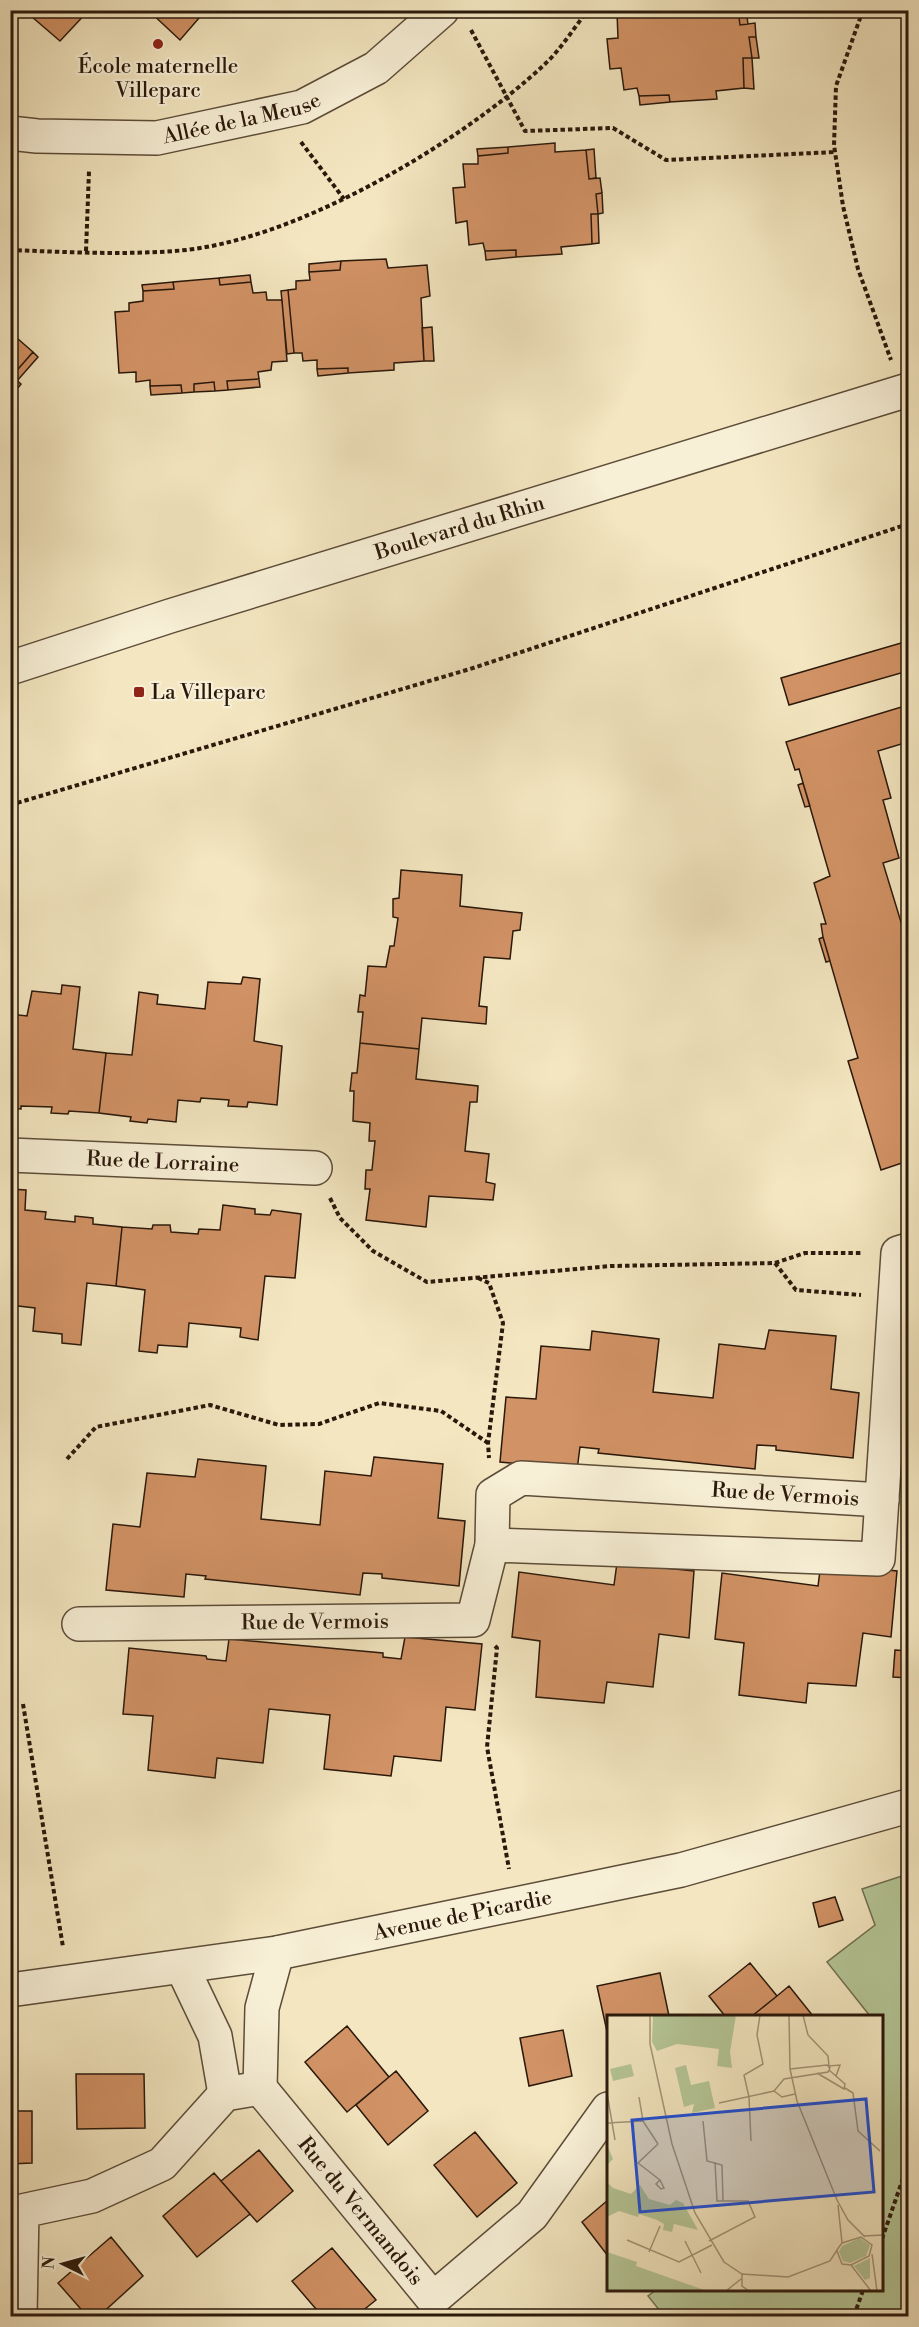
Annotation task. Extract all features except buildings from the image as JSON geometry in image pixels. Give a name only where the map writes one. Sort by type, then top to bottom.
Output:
[{"type":"street","name":"Allée de la Meuse","points":[[10,133],[157,138],[302,107],[376,68],[453,17]]},
{"type":"street","name":"Boulevard du Rhin","points":[[10,668],[182,612],[904,391]]},
{"type":"street","name":"Rue de Lorraine","points":[[10,1155],[315,1168]]},
{"type":"street","name":"Rue de Vermois","points":[[492,1545],[878,1559],[895,1298],[903,1252]]},
{"type":"street","name":"Rue de Vermois","points":[[493,1495],[521,1478],[882,1500]]},
{"type":"street","points":[[473,1620],[492,1545],[493,1495]]},
{"type":"street","name":"Rue de Vermois","points":[[79,1624],[473,1620]]},
{"type":"street","name":"Avenue de Picardie","points":[[10,1990],[183,1969],[277,1953],[681,1870],[909,1806]]},
{"type":"street","points":[[20,2316],[16,2211],[92,2196],[162,2164],[225,2094],[260,2088],[262,2008],[277,1953]]},
{"type":"street","points":[[183,1969],[214,2036],[225,2094]]},
{"type":"street","name":"Rue du Vermandois","points":[[260,2088],[440,2308],[532,2215],[607,2112]]},
{"type":"path","points":[[10,250],[175,251],[260,235],[344,199],[461,132],[547,63],[588,10]]},
{"type":"path","points":[[862,10],[836,86],[835,152],[843,206],[858,269],[904,391]]},
{"type":"path","points":[[453,17],[473,31],[525,131],[613,128],[666,160],[835,152]]},
{"type":"path","points":[[286,111],[303,146],[344,199]]},
{"type":"path","points":[[86,251],[90,137]]},
{"type":"path","points":[[10,805],[470,669],[909,524]]},
{"type":"path","points":[[315,1168],[340,1218],[373,1251],[427,1282],[611,1266],[775,1263],[805,1253],[903,1252]]},
{"type":"path","points":[[775,1263],[796,1290],[895,1298]]},
{"type":"path","points":[[477,1278],[489,1283],[503,1323],[488,1443],[493,1495]]},
{"type":"path","points":[[67,1459],[96,1427],[210,1405],[279,1425],[319,1424],[379,1403],[441,1411],[488,1443]]},
{"type":"path","points":[[473,1620],[497,1648],[487,1746],[516,1904]]},
{"type":"path","points":[[23,1704],[69,1983]]},
{"type":"path","points":[[883,2236],[909,2164]]},
{"type":"path","points":[[854,2316],[862,2291]]},
{"type":"green space","points":[[908,1874],[908,2316],[664,2316],[648,2296],[655,2291],[883,2291],[883,2015],[869,2015],[827,1962],[875,1925],[862,1889]]},
{"type":"place","name":"École maternelle Villeparc","points":[[158,44]]},
{"type":"place","name":"La Villeparc","points":[[139,692]]}]
